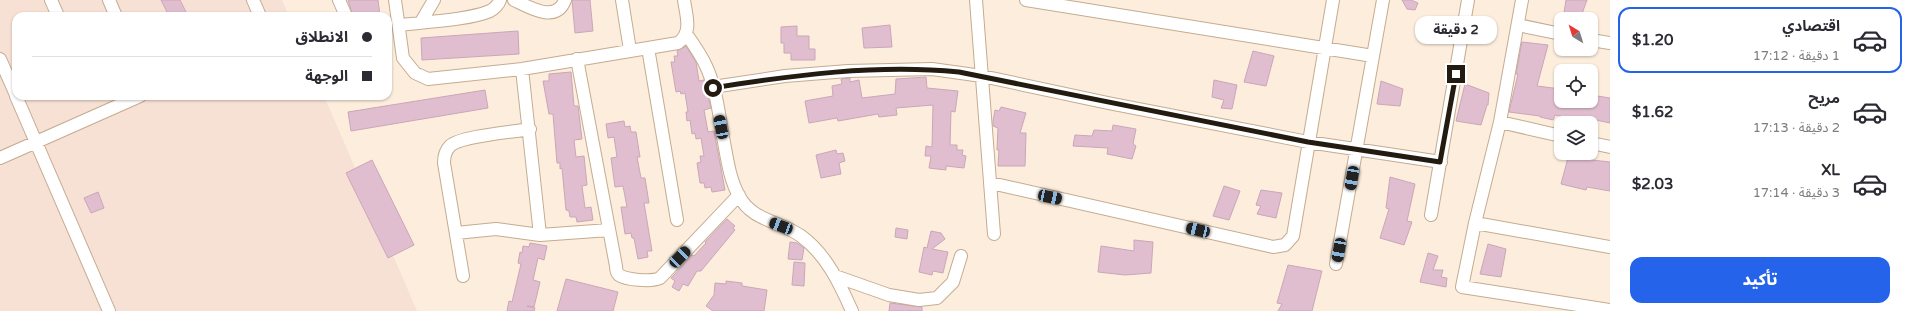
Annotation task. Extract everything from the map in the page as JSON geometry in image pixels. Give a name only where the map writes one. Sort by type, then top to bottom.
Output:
[{"type":"street","points":[[51,0],[56,12]]},
{"type":"street","points":[[109,0],[114,12]]},
{"type":"street","points":[[253,0],[258,12]]},
{"type":"street","points":[[339,0],[344,12]]},
{"type":"street","points":[[395,0],[400,25],[403,58],[412,70],[428,79],[522,68],[678,43],[687,34],[688,26],[684,0]]},
{"type":"street","points":[[420,22],[434,0]]},
{"type":"street","points":[[400,25],[476,16],[491,11],[500,3],[500,0]]},
{"type":"street","points":[[514,0],[543,13],[554,11],[563,5],[565,0]]},
{"type":"street","points":[[622,0],[630,50]]},
{"type":"street","points":[[976,0],[994,234]]},
{"type":"street","points":[[1026,0],[1373,56]]},
{"type":"street","points":[[991,184],[1279,247],[1290,241],[1293,236],[1333,0]]},
{"type":"street","points":[[1336,264],[1383,0]]},
{"type":"street","points":[[1431,215],[1468,0]]},
{"type":"street","points":[[1522,0],[1500,122],[1475,223],[1462,287],[1610,310]]},
{"type":"street","points":[[1518,25],[1554,33]]},
{"type":"street","points":[[687,34],[707,66],[713,88],[730,173],[739,195],[750,210],[762,219],[789,229],[807,240],[823,258],[835,276],[852,311]]},
{"type":"street","points":[[1598,41],[1610,43]]},
{"type":"street","points":[[648,48],[677,220]]},
{"type":"street","points":[[0,59],[12,87]]},
{"type":"street","points":[[577,59],[617,272],[620,276],[650,281],[660,278],[739,195]]},
{"type":"street","points":[[522,68],[530,130],[540,235]]},
{"type":"street","points":[[713,88],[785,76],[848,71],[932,69],[982,76],[1308,142],[1440,162]]},
{"type":"street","points":[[18,100],[109,311]]},
{"type":"street","points":[[0,158],[131,100]]},
{"type":"street","points":[[1500,122],[1554,134]]},
{"type":"street","points":[[463,276],[444,164],[444,154],[451,146],[463,140],[530,130]]},
{"type":"street","points":[[1598,144],[1610,147]]},
{"type":"street","points":[[1475,223],[1610,247]]},
{"type":"street","points":[[456,233],[496,229],[540,235],[609,230]]},
{"type":"street","points":[[835,276],[889,295],[919,300],[937,298],[953,282],[960,256]]},
{"type":"shaded area","points":[[0,0],[282,0],[287,12],[12,12],[12,100],[326,100],[417,311],[0,311]]},
{"type":"building","points":[[161,0],[180,0],[186,12],[167,12]]},
{"type":"building","points":[[348,0],[378,0],[380,12],[352,12]]},
{"type":"building","points":[[572,0],[590,0],[593,31],[575,33]]},
{"type":"building","points":[[1402,0],[1411,0],[1418,3],[1415,10],[1407,9]]},
{"type":"building","points":[[1566,0],[1587,0],[1583,12],[1564,12]]},
{"type":"building","points":[[890,25],[892,47],[864,48],[862,28]]},
{"type":"building","points":[[797,26],[797,36],[809,36],[809,49],[815,49],[815,60],[791,60],[791,53],[784,53],[784,43],[781,43],[781,27]]},
{"type":"building","points":[[518,31],[519,54],[422,60],[421,38]]},
{"type":"building","points":[[1522,42],[1548,45],[1537,86],[1554,88],[1554,108],[1598,108],[1598,96],[1610,98],[1610,123],[1598,120],[1598,116],[1555,115],[1553,120],[1540,116],[1509,112],[1518,74],[1516,74]]},
{"type":"building","points":[[686,46],[696,62],[699,81],[704,80],[711,108],[704,110],[708,132],[714,131],[725,190],[712,192],[711,187],[705,188],[704,183],[700,183],[697,163],[701,162],[700,156],[704,156],[701,138],[696,139],[695,133],[692,134],[690,120],[687,121],[686,112],[688,112],[685,93],[681,94],[680,91],[676,92],[671,62],[675,62],[674,56],[678,56],[677,51]]},
{"type":"building","points":[[1253,51],[1274,56],[1266,86],[1244,82]]},
{"type":"building","points":[[571,72],[574,106],[578,106],[582,139],[574,140],[576,157],[584,156],[587,185],[582,186],[585,208],[591,207],[593,220],[577,222],[576,217],[570,217],[569,211],[566,210],[562,168],[560,169],[560,163],[557,163],[553,114],[549,114],[543,81],[549,81],[549,74]]},
{"type":"building","points":[[926,77],[927,88],[958,91],[955,112],[951,111],[950,145],[957,145],[957,150],[963,150],[962,155],[966,156],[964,168],[946,166],[946,170],[929,168],[931,156],[925,156],[926,146],[932,147],[933,105],[896,108],[897,115],[879,117],[878,114],[838,121],[837,118],[809,123],[805,101],[833,96],[832,86],[842,84],[841,79],[850,78],[850,82],[859,80],[862,98],[895,94],[896,79]]},
{"type":"building","points":[[1214,80],[1237,85],[1232,109],[1221,108],[1224,100],[1212,97]]},
{"type":"building","points":[[1381,81],[1403,89],[1400,106],[1377,104]]},
{"type":"building","points":[[1465,84],[1489,93],[1488,105],[1481,125],[1456,121]]},
{"type":"building","points":[[485,90],[488,108],[351,131],[348,112]]},
{"type":"building","points":[[1001,107],[1026,113],[1020,133],[1026,133],[1025,166],[998,166],[998,128],[993,126],[993,121],[995,110],[999,111]]},
{"type":"building","points":[[624,121],[625,127],[630,126],[631,132],[636,132],[640,157],[637,157],[641,178],[645,178],[649,203],[644,203],[652,251],[647,251],[648,257],[638,259],[634,238],[632,238],[631,233],[625,234],[621,207],[627,207],[623,186],[615,187],[611,158],[617,157],[614,137],[608,138],[606,124]]},
{"type":"building","points":[[1113,125],[1136,129],[1133,144],[1136,146],[1132,159],[1107,154],[1108,148],[1073,146],[1075,135],[1092,136],[1094,130],[1112,131]]},
{"type":"building","points":[[836,150],[837,154],[843,153],[845,161],[839,163],[841,174],[821,178],[816,155]]},
{"type":"building","points":[[372,160],[414,245],[388,258],[346,173]]},
{"type":"building","points":[[1567,160],[1610,162],[1610,191],[1587,187],[1586,190],[1561,184]]},
{"type":"building","points":[[1390,177],[1415,184],[1407,221],[1412,222],[1404,245],[1380,238],[1389,209],[1386,208]]},
{"type":"building","points":[[1224,186],[1240,191],[1229,220],[1213,216]]},
{"type":"building","points":[[1261,190],[1282,193],[1276,218],[1257,214],[1261,206],[1256,205]]},
{"type":"building","points":[[98,192],[104,208],[91,213],[84,198]]},
{"type":"building","points":[[727,219],[735,226],[733,228],[735,230],[701,271],[697,271],[688,286],[683,284],[679,291],[672,287],[675,281],[671,278],[692,255],[694,256]]},
{"type":"building","points":[[896,228],[908,230],[907,239],[895,237]]},
{"type":"building","points":[[931,231],[941,233],[945,239],[932,249],[948,252],[943,273],[933,271],[932,275],[919,272],[924,247],[927,248]]},
{"type":"building","points":[[1134,240],[1153,242],[1151,273],[1125,275],[1098,272],[1101,246],[1134,251]]},
{"type":"building","points":[[790,242],[797,243],[804,248],[802,260],[788,259]]},
{"type":"building","points":[[530,243],[547,246],[544,260],[538,258],[533,280],[540,282],[534,307],[527,306],[535,308],[534,311],[507,311],[509,301],[512,302],[521,264],[518,263],[520,252],[522,253],[523,246],[529,247]]},
{"type":"building","points":[[1488,244],[1506,249],[1501,277],[1480,274]]},
{"type":"building","points":[[1428,253],[1438,256],[1433,270],[1443,270],[1441,277],[1447,278],[1446,287],[1420,282]]},
{"type":"building","points":[[794,262],[805,263],[804,286],[792,285]]},
{"type":"building","points":[[1288,265],[1322,271],[1312,311],[1278,311],[1282,304],[1277,303]]},
{"type":"building","points":[[566,279],[618,292],[613,311],[557,311]]},
{"type":"building","points":[[726,281],[742,283],[742,286],[767,290],[764,311],[713,311],[706,306],[714,295],[715,283],[726,284]]},
{"type":"building","points":[[890,303],[922,307],[922,311],[889,311]]},
{"type":"route","points":[[713,88],[785,76],[848,71],[932,69],[982,76],[1186,119],[1308,142],[1440,162],[1456,74]]}]
